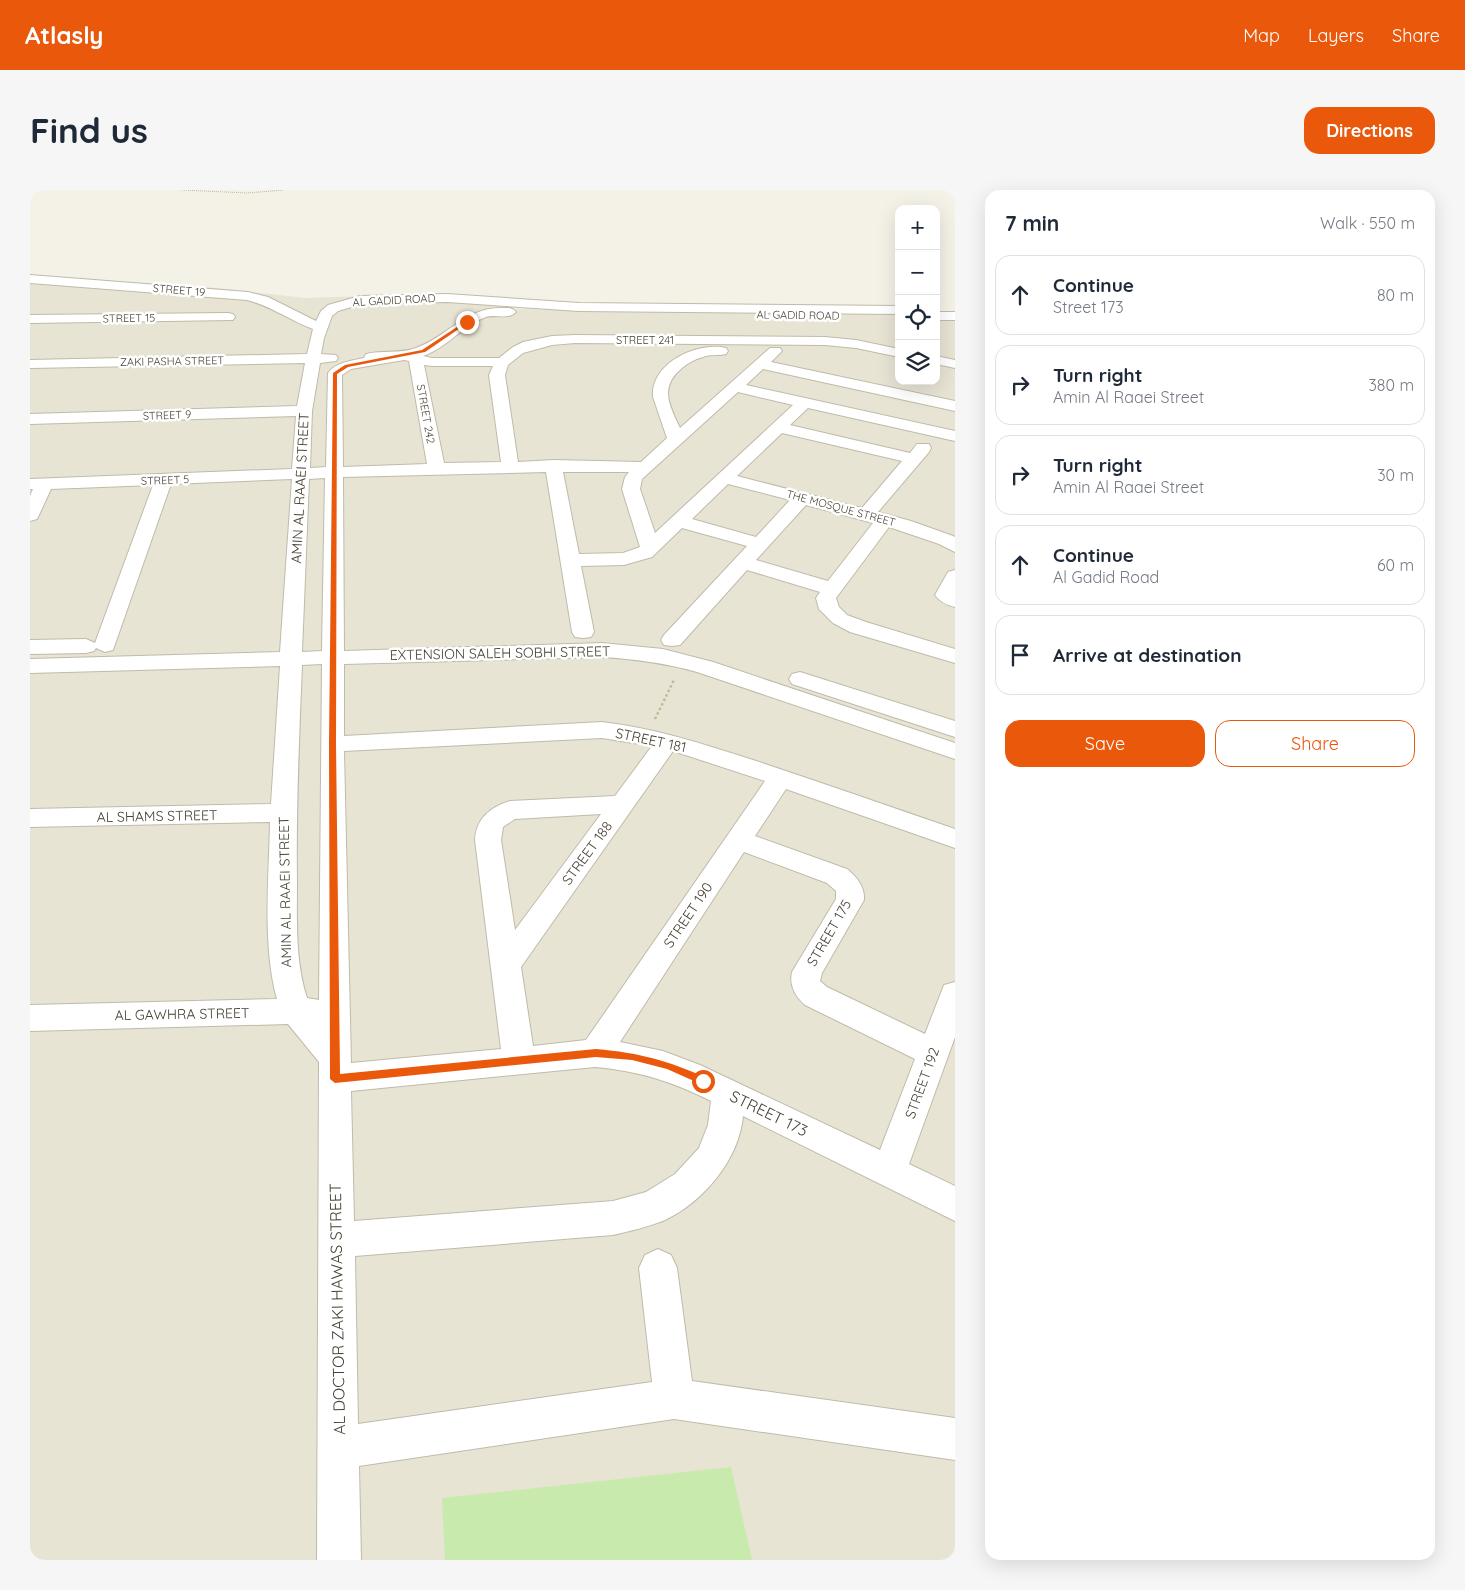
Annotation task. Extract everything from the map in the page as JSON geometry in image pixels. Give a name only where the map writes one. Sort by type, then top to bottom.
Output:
[{"type":"street","name":"STREET 19","points":[[30,279],[237,295],[263,300],[303,321],[317,341],[348,350],[398,357]]},
{"type":"street","points":[[35,304],[51,280]]},
{"type":"street","points":[[210,360],[237,295]]},
{"type":"street","points":[[406,298],[451,302],[465,310],[467,322]]},
{"type":"street","name":"AL GADID ROAD","points":[[895,310],[579,307],[447,298],[360,300],[344,303],[326,314],[317,341],[398,357],[431,348],[467,322],[491,312],[895,316]]},
{"type":"street","points":[[940,310],[955,310]]},
{"type":"street","points":[[640,313],[647,340]]},
{"type":"street","points":[[798,315],[811,341]]},
{"type":"street","points":[[940,316],[955,316]]},
{"type":"street","name":"STREET 15","points":[[30,319],[228,317]]},
{"type":"street","name":"STREET 241","points":[[501,362],[523,348],[546,342],[575,340],[846,342],[895,352]]},
{"type":"street","points":[[270,359],[300,350],[317,341]]},
{"type":"street","name":"ZAKI PASHA STREET","points":[[30,364],[270,359],[317,341]]},
{"type":"street","name":"AMIN AL RAAEI STREET","points":[[317,341],[304,411],[300,475],[293,649],[283,814],[283,950],[287,982],[296,1012],[335,1068]]},
{"type":"street","points":[[650,548],[631,489],[634,477],[775,351]]},
{"type":"street","points":[[676,439],[660,391],[662,383],[666,375],[688,358],[704,352],[837,351],[895,363]]},
{"type":"street","points":[[335,1068],[332,744],[335,373],[346,366],[398,357],[432,362],[501,362],[497,375],[510,466]]},
{"type":"street","name":"STREET 242","points":[[398,357],[436,468]]},
{"type":"street","points":[[940,361],[955,364]]},
{"type":"street","points":[[760,364],[955,406]]},
{"type":"street","points":[[940,372],[955,375]]},
{"type":"street","points":[[735,387],[955,436]]},
{"type":"street","points":[[570,560],[636,557],[645,553],[804,402]]},
{"type":"street","name":"STREET 9","points":[[30,419],[304,411]]},
{"type":"street","points":[[955,411],[914,459],[875,517],[826,598],[829,609],[840,619],[858,627],[955,656]]},
{"type":"street","points":[[779,427],[914,459]]},
{"type":"street","points":[[552,465],[583,632]]},
{"type":"street","name":"STREET 5","points":[[38,484],[334,474],[436,468],[552,465],[646,467]]},
{"type":"street","name":"THE MOSQUE STREET","points":[[725,478],[952,537]]},
{"type":"street","points":[[105,645],[164,480]]},
{"type":"street","points":[[30,515],[38,484]]},
{"type":"street","points":[[672,640],[802,498]]},
{"type":"street","points":[[679,521],[760,544]]},
{"type":"street","points":[[743,563],[832,589]]},
{"type":"street","points":[[955,576],[945,594],[955,601]]},
{"type":"street","name":"EXTENSION SALEH SOBHI STREET","points":[[333,648],[583,632],[629,633],[702,647],[955,729]]},
{"type":"street","name":"EXTENSION SALEH SOBHI STREET","points":[[30,647],[105,645],[293,649]]},
{"type":"street","name":"EXTENSION SALEH SOBHI STREET","points":[[30,666],[333,648],[602,650],[636,652],[682,661],[955,751]]},
{"type":"street","name":"STREET 181","points":[[332,744],[602,730],[658,738],[781,777],[955,839]]},
{"type":"street","name":"STREET 188","points":[[506,964],[622,804],[658,738]]},
{"type":"street","name":"STREET 190","points":[[596,1053],[781,777]]},
{"type":"street","points":[[519,1060],[488,840],[488,828],[496,817],[510,810],[622,804]]},
{"type":"street","name":"AL SHAMS STREET","points":[[30,818],[283,814]]},
{"type":"street","name":"STREET 175","points":[[738,840],[838,876],[846,883],[851,894],[850,900],[807,972],[805,981],[809,990],[828,1002],[934,1053]]},
{"type":"street","name":"STREET 192","points":[[889,1172],[955,994]]},
{"type":"street","name":"AL GAWHRA STREET","points":[[30,1018],[335,1010]]},
{"type":"street","name":"STREET 173","points":[[335,1068],[519,1060],[596,1053],[632,1056],[669,1066],[728,1093],[955,1204]]},
{"type":"street","name":"AL DOCTOR ZAKI HAWAS STREET","points":[[335,1068],[339,1560]]},
{"type":"street","points":[[336,1240],[613,1218],[654,1207],[687,1186],[712,1158],[725,1125],[728,1093]]},
{"type":"street","points":[[658,1268],[674,1399]]},
{"type":"street","points":[[338,1448],[674,1399],[955,1439]]},
{"type":"path","points":[[182,190],[247,193],[284,190]]},
{"type":"path","points":[[658,738],[682,661]]},
{"type":"shaded area","points":[[30,276],[217,288],[305,298],[400,295],[489,302],[506,309],[895,313],[895,385],[940,385],[940,313],[955,313],[955,1560],[30,1560]]},
{"type":"green space","points":[[731,1467],[752,1560],[445,1560],[442,1498]]},
{"type":"route","points":[[467,322],[424,351],[346,366],[338,369],[335,373],[332,744],[335,1079],[596,1053],[632,1056],[669,1066],[703,1081]]}]
